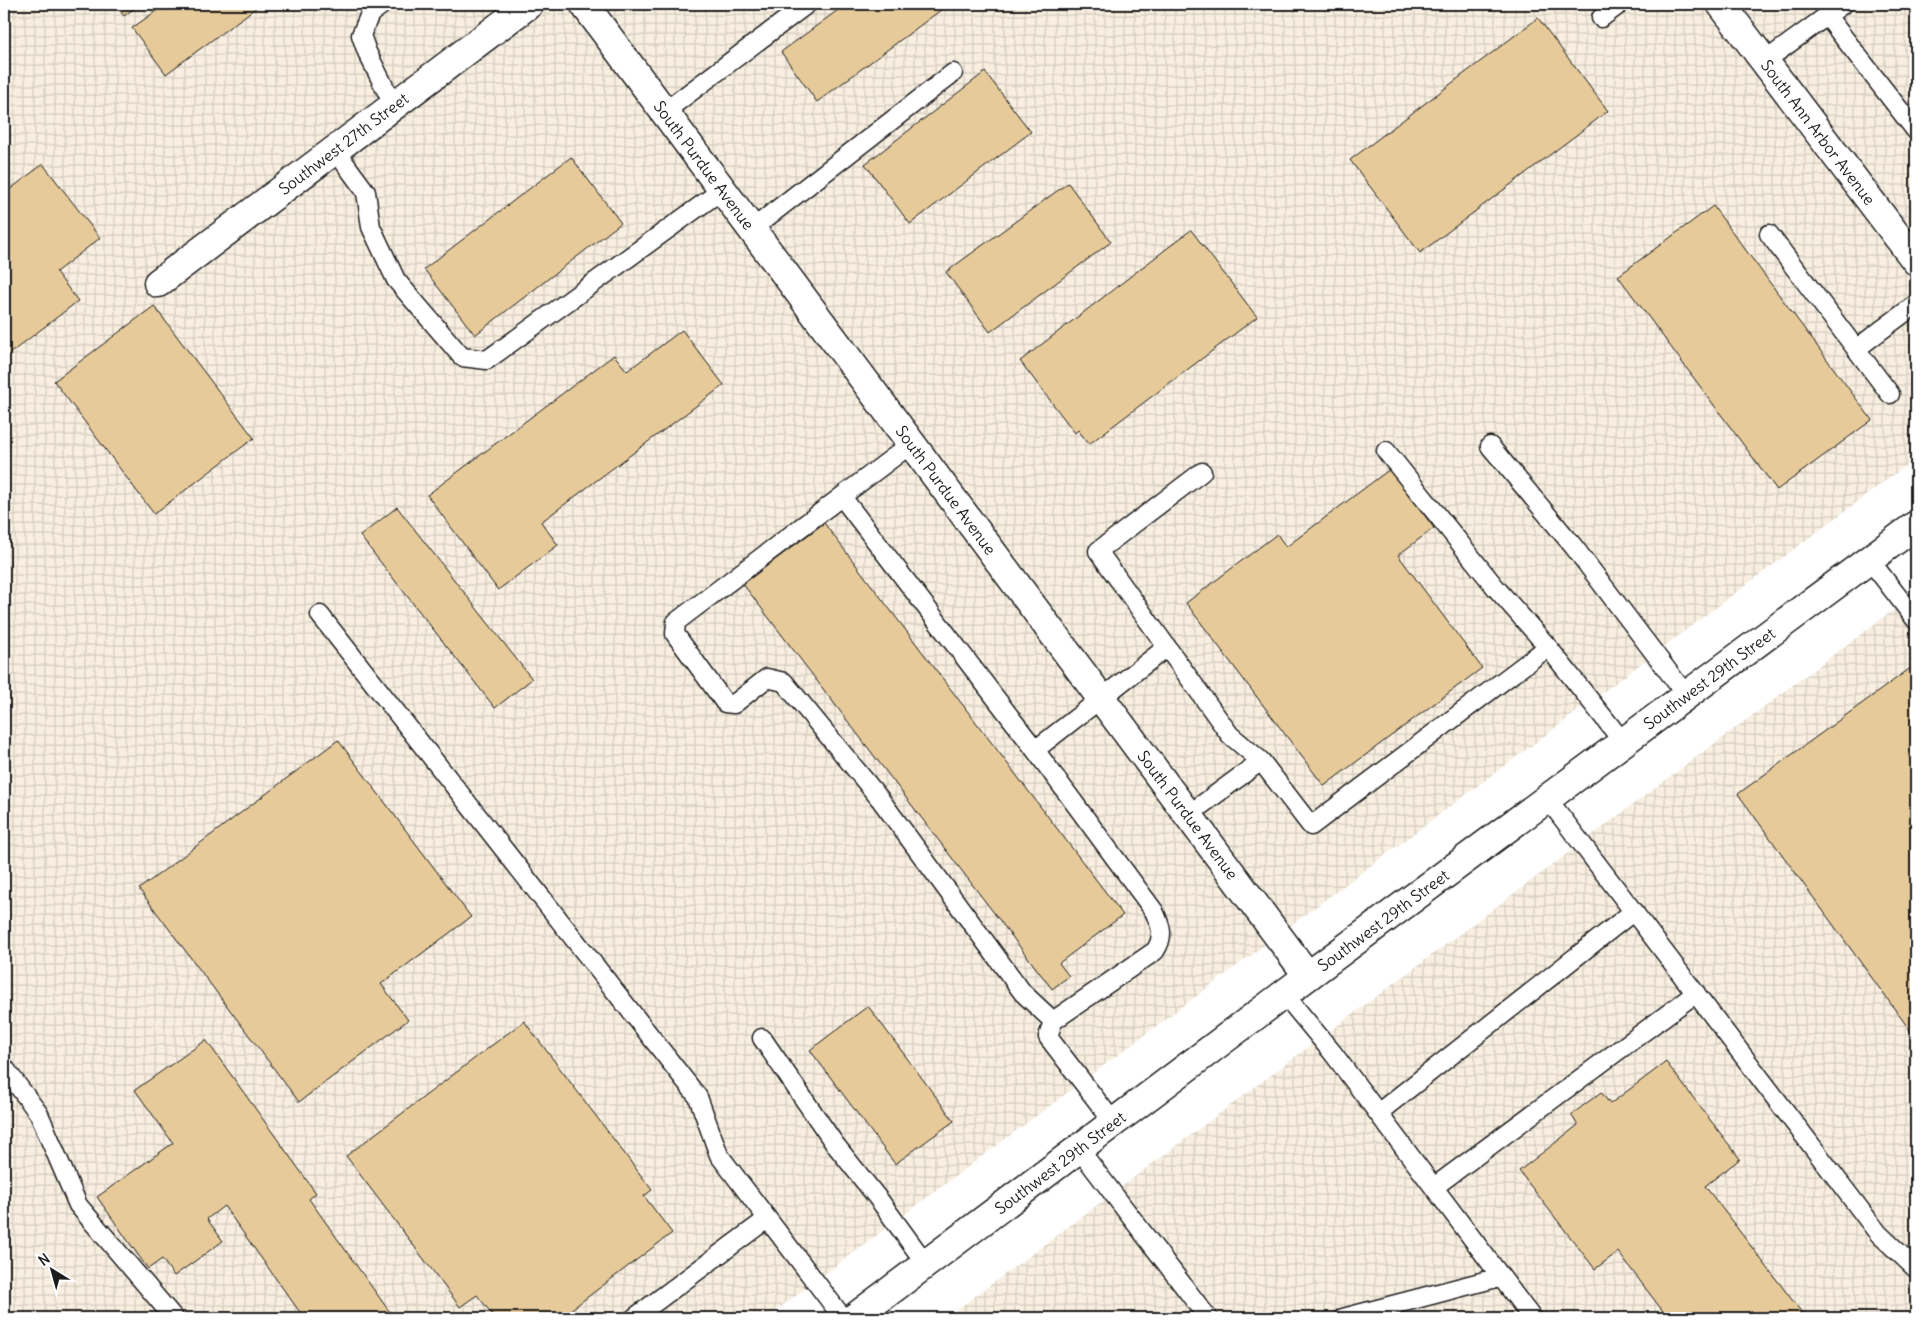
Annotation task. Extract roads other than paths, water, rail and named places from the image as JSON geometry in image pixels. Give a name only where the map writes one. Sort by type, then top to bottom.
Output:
[{"type":"street","name":"Southwest 27th Street","points":[[158,283],[529,4]]},
{"type":"street","name":"South Purdue Avenue","points":[[584,4],[1308,976]]},
{"type":"street","name":"South Ann Arbor Avenue","points":[[1721,4],[1916,261]]},
{"type":"street","name":"Southwest 29th Street","points":[[854,1318],[1308,976],[1916,525]]},
{"type":"lane","points":[[383,4],[370,14],[361,35],[367,52],[394,106]]},
{"type":"lane","points":[[664,112],[806,4]]},
{"type":"lane","points":[[1601,18],[1620,4]]},
{"type":"lane","points":[[1765,61],[1843,4]]},
{"type":"lane","points":[[1827,16],[1916,131]]},
{"type":"lane","points":[[752,229],[953,73]]},
{"type":"lane","points":[[335,150],[366,192],[371,227],[396,280],[462,357],[487,360],[722,190]]},
{"type":"lane","points":[[1769,234],[1890,394]]},
{"type":"lane","points":[[1856,349],[1916,304]]},
{"type":"lane","points":[[911,444],[676,622],[675,634],[725,703],[734,704],[767,678],[784,682],[880,799],[1024,993],[1053,1021]]},
{"type":"lane","points":[[1490,446],[1574,547],[1686,696]]},
{"type":"lane","points":[[1386,450],[1496,588],[1548,647],[1623,742]]},
{"type":"lane","points":[[1202,472],[1098,552],[1230,735],[1261,761],[1311,826],[1548,647]]},
{"type":"lane","points":[[842,497],[1035,750],[1154,912],[1162,928],[1155,951],[1053,1021],[1048,1037],[1114,1123]]},
{"type":"lane","points":[[1869,560],[1916,620]]},
{"type":"lane","points":[[320,615],[698,1097],[718,1155],[843,1318]]},
{"type":"lane","points":[[1035,750],[1167,647]]},
{"type":"lane","points":[[1188,815],[1261,761]]},
{"type":"lane","points":[[1547,798],[1878,1233],[1916,1269]]},
{"type":"lane","points":[[1378,1113],[1634,912]]},
{"type":"lane","points":[[1434,1187],[1696,993]]},
{"type":"lane","points":[[1284,994],[1378,1113],[1532,1318]]},
{"type":"lane","points":[[762,1038],[834,1143],[880,1201],[926,1264]]},
{"type":"lane","points":[[4,1067],[39,1114],[78,1205],[174,1318]]},
{"type":"lane","points":[[1080,1149],[1208,1318]]},
{"type":"lane","points":[[634,1318],[768,1219]]},
{"type":"lane","points":[[1343,1318],[1500,1277]]}]
